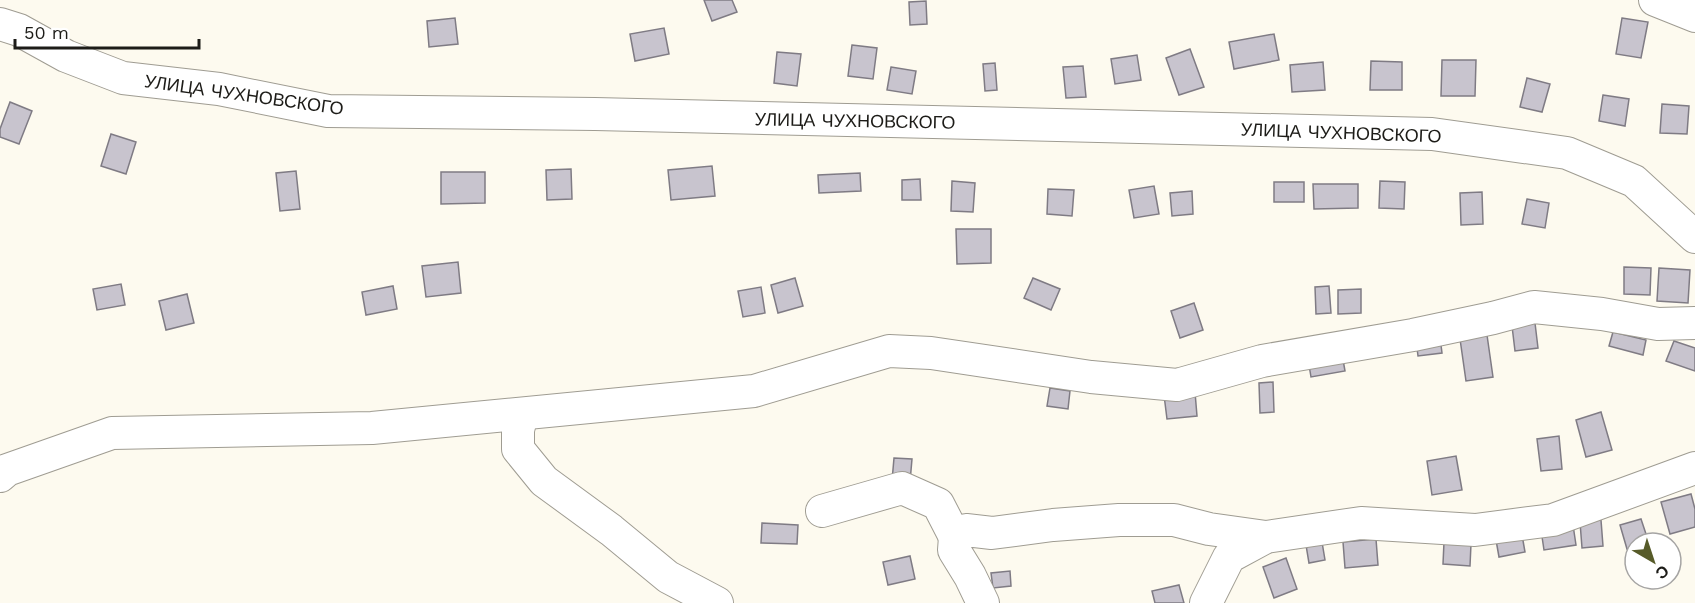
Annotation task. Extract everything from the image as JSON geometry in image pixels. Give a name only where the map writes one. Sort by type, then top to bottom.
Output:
[{"type":"street","points":[[0,16],[5,0]]},
{"type":"street","points":[[1655,0],[1695,16]]},
{"type":"street","name":"УЛИЦА ЧУХНОВСКОГО","points":[[0,24],[19,30],[66,56],[123,78],[219,89],[328,111],[595,114],[1432,134],[1567,153],[1634,181],[1695,237]]},
{"type":"street","points":[[0,476],[7,470],[112,433],[372,428],[754,391],[889,351],[931,353],[1091,377],[1177,386],[1262,361],[1413,335],[1534,307],[1602,314],[1658,324],[1695,323]]},
{"type":"street","points":[[522,414],[518,430],[518,449],[544,481],[611,530],[668,577],[717,603]]},
{"type":"street","points":[[955,537],[966,531],[992,533],[1119,520],[1174,520],[1209,529],[1266,537],[1361,523],[1475,530],[1553,520],[1695,468]]},
{"type":"street","points":[[822,511],[902,488],[938,504],[955,537],[954,550],[983,603]]},
{"type":"street","points":[[1206,603],[1229,557],[1266,537]]},
{"type":"building","points":[[704,0],[732,0],[737,12],[712,21]]},
{"type":"building","points":[[926,1],[927,24],[910,25],[909,2]]},
{"type":"building","points":[[455,18],[458,44],[429,47],[427,21]]},
{"type":"building","points":[[1622,18],[1648,22],[1641,58],[1616,54]]},
{"type":"building","points":[[664,28],[669,54],[635,61],[630,34]]},
{"type":"building","points":[[1274,34],[1279,60],[1234,69],[1229,42]]},
{"type":"building","points":[[852,45],[877,48],[873,79],[848,76]]},
{"type":"building","points":[[1190,49],[1204,87],[1179,95],[1166,58]]},
{"type":"building","points":[[777,52],[801,54],[797,86],[774,83]]},
{"type":"building","points":[[1137,55],[1141,80],[1115,84],[1111,59]]},
{"type":"building","points":[[1442,60],[1476,60],[1475,96],[1441,96]]},
{"type":"building","points":[[1371,61],[1402,62],[1402,90],[1370,90]]},
{"type":"building","points":[[1323,62],[1325,90],[1292,92],[1290,65]]},
{"type":"building","points":[[995,63],[997,90],[985,91],[983,64]]},
{"type":"building","points":[[1083,66],[1086,97],[1066,98],[1063,67]]},
{"type":"building","points":[[891,67],[916,71],[912,94],[887,90]]},
{"type":"building","points":[[1527,78],[1550,84],[1542,112],[1520,107]]},
{"type":"building","points":[[1603,95],[1629,99],[1625,126],[1599,121]]},
{"type":"building","points":[[10,102],[32,111],[19,144],[0,137],[0,129]]},
{"type":"building","points":[[1662,104],[1689,106],[1687,134],[1660,133]]},
{"type":"building","points":[[111,134],[136,142],[126,174],[101,166]]},
{"type":"building","points":[[712,166],[715,196],[671,200],[668,170]]},
{"type":"building","points":[[571,169],[572,199],[547,200],[546,170]]},
{"type":"building","points":[[296,171],[300,209],[280,211],[276,173]]},
{"type":"building","points":[[441,172],[485,172],[485,203],[441,204]]},
{"type":"building","points":[[860,173],[861,191],[819,193],[818,175]]},
{"type":"building","points":[[920,179],[921,200],[902,200],[902,180]]},
{"type":"building","points":[[952,181],[975,183],[973,212],[951,211]]},
{"type":"building","points":[[1380,181],[1405,182],[1404,209],[1379,208]]},
{"type":"building","points":[[1274,182],[1304,182],[1304,202],[1274,202]]},
{"type":"building","points":[[1313,184],[1358,184],[1358,208],[1314,209]]},
{"type":"building","points":[[1154,186],[1159,214],[1134,218],[1129,190]]},
{"type":"building","points":[[1048,189],[1074,190],[1072,216],[1047,214]]},
{"type":"building","points":[[1192,191],[1193,214],[1172,216],[1170,193]]},
{"type":"building","points":[[1482,192],[1483,224],[1461,225],[1460,193]]},
{"type":"building","points":[[1527,199],[1549,203],[1545,228],[1522,224]]},
{"type":"building","points":[[956,229],[991,229],[991,263],[957,264]]},
{"type":"building","points":[[458,262],[461,293],[426,297],[422,266]]},
{"type":"building","points":[[1624,267],[1651,268],[1650,295],[1624,294]]},
{"type":"building","points":[[1659,268],[1690,270],[1688,303],[1657,301]]},
{"type":"building","points":[[795,278],[803,306],[778,313],[771,285]]},
{"type":"building","points":[[1033,278],[1060,289],[1051,310],[1024,298]]},
{"type":"building","points":[[121,284],[125,305],[97,310],[93,289]]},
{"type":"building","points":[[393,286],[397,309],[366,315],[362,292]]},
{"type":"building","points":[[1329,286],[1331,313],[1316,314],[1315,287]]},
{"type":"building","points":[[761,287],[765,313],[743,317],[738,291]]},
{"type":"building","points":[[1361,289],[1361,313],[1338,314],[1338,290]]},
{"type":"building","points":[[187,294],[194,323],[166,330],[159,301]]},
{"type":"building","points":[[1194,303],[1203,330],[1180,338],[1171,311]]},
{"type":"building","points":[[1535,323],[1538,348],[1515,351],[1512,326]]},
{"type":"building","points":[[1613,332],[1646,340],[1643,355],[1609,346]]},
{"type":"building","points":[[1487,335],[1493,377],[1466,381],[1460,339]]},
{"type":"building","points":[[1440,337],[1442,353],[1418,356],[1416,340]]},
{"type":"building","points":[[1674,341],[1695,348],[1695,371],[1666,361]]},
{"type":"building","points":[[1342,354],[1345,371],[1311,377],[1308,359]]},
{"type":"building","points":[[1273,382],[1274,412],[1260,413],[1259,383]]},
{"type":"building","points":[[1050,388],[1070,391],[1068,409],[1047,406]]},
{"type":"building","points":[[1195,392],[1197,416],[1167,419],[1164,395]]},
{"type":"building","points":[[1601,412],[1612,450],[1586,457],[1576,420]]},
{"type":"building","points":[[1559,436],[1562,469],[1541,471],[1537,439]]},
{"type":"building","points":[[1456,456],[1462,490],[1432,495],[1427,461]]},
{"type":"building","points":[[894,458],[912,459],[910,482],[892,481]]},
{"type":"building","points":[[1691,494],[1695,509],[1695,527],[1669,531],[1661,502]]},
{"type":"building","points":[[1641,519],[1645,531],[1623,531],[1623,535],[1620,525]]},
{"type":"building","points":[[1601,520],[1603,546],[1582,548],[1580,522]]},
{"type":"building","points":[[762,523],[798,525],[797,544],[761,543]]},
{"type":"building","points":[[1573,525],[1576,545],[1544,550],[1541,530]]},
{"type":"building","points":[[1522,535],[1525,552],[1499,557],[1496,540]]},
{"type":"building","points":[[1376,539],[1378,565],[1345,568],[1343,542]]},
{"type":"building","points":[[1322,542],[1325,560],[1309,563],[1306,545]]},
{"type":"building","points":[[1444,542],[1471,544],[1470,566],[1443,564]]},
{"type":"building","points":[[910,556],[915,579],[888,585],[883,562]]},
{"type":"building","points":[[1286,558],[1297,589],[1274,598],[1263,567]]},
{"type":"building","points":[[1010,571],[1011,586],[993,588],[991,573]]},
{"type":"building","points":[[1179,585],[1184,603],[1155,603],[1152,591]]}]
